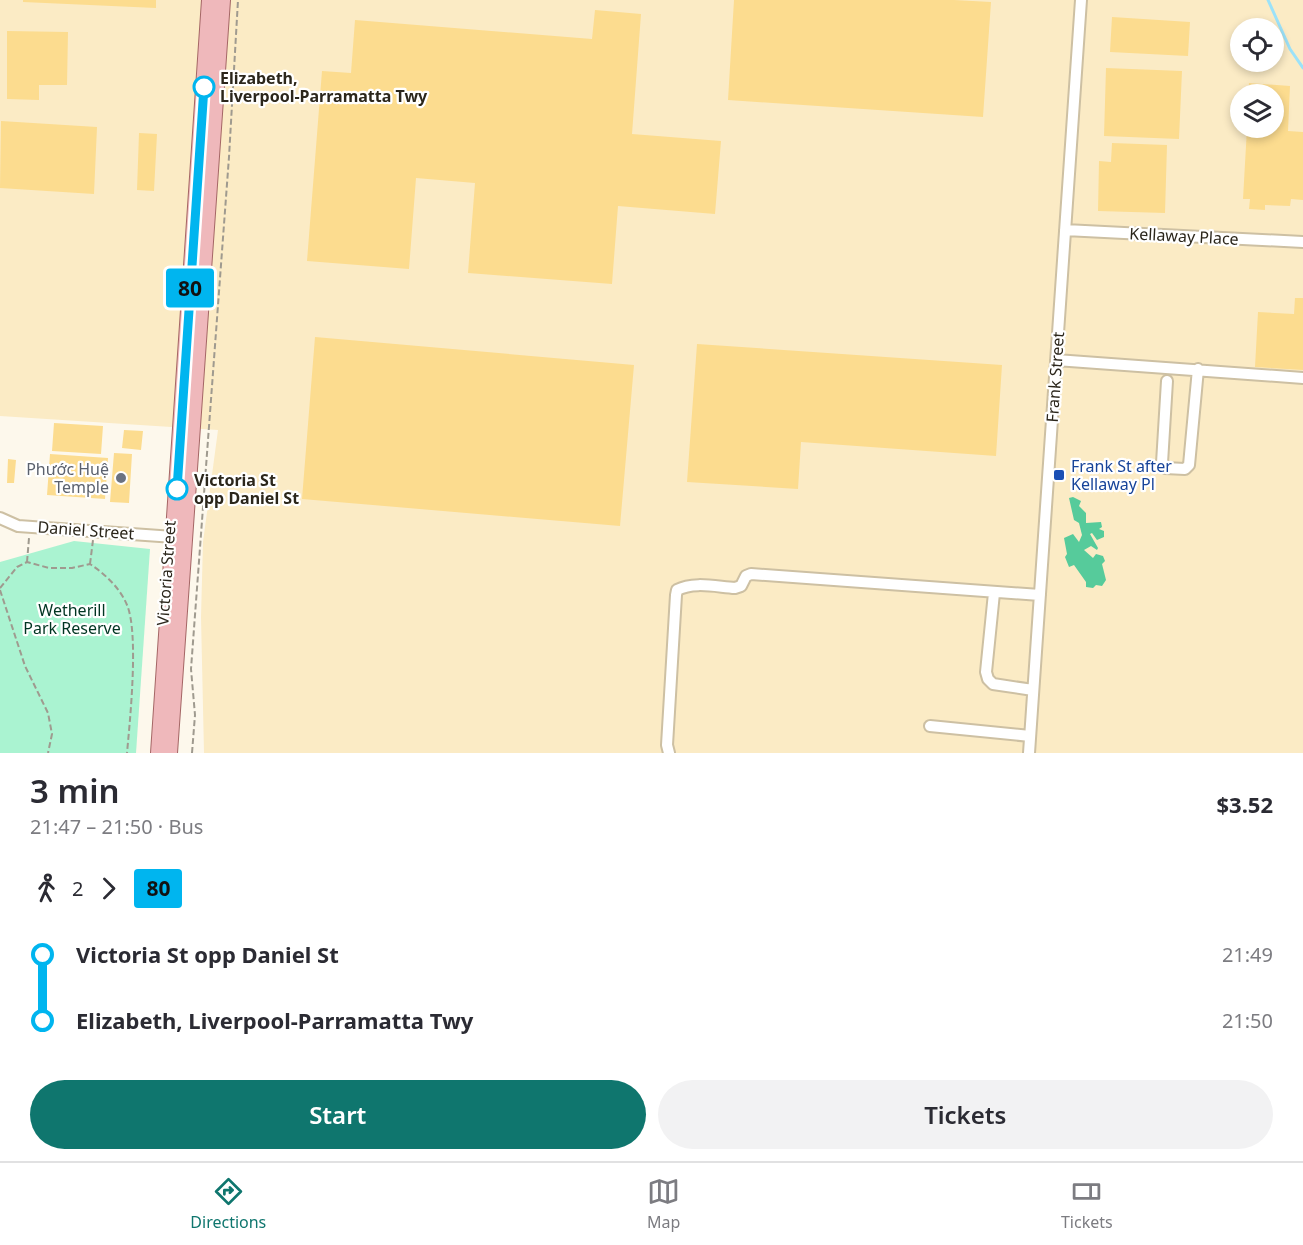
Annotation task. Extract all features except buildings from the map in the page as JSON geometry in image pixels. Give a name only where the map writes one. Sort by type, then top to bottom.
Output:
[{"type":"main road","name":"Victoria Street","points":[[158,753],[209,0]]},
{"type":"main road","name":"Victoria Street","points":[[170,753],[223,0]]},
{"type":"street","name":"Frank Street","points":[[1029,753],[1081,0]]},
{"type":"street","name":"Kellaway Place","points":[[1065,230],[1303,242]]},
{"type":"street","points":[[1056,360],[1303,378]]},
{"type":"street","points":[[1167,381],[1162,463],[1166,468],[1185,469],[1190,465],[1198,369]]},
{"type":"street","name":"Daniel Street","points":[[0,518],[18,526],[174,537]]},
{"type":"street","points":[[669,753],[675,595],[682,587],[695,585],[735,588],[741,586],[746,576],[751,574],[1040,595]]},
{"type":"street","points":[[994,593],[986,672],[988,679],[993,684],[1033,690]]},
{"type":"street","points":[[930,726],[1030,736]]},
{"type":"path","points":[[192,753],[195,715],[191,669],[199,537],[228,168],[238,0]]},
{"type":"path","points":[[27,562],[30,527]]},
{"type":"path","points":[[90,564],[94,531]]},
{"type":"path","points":[[48,753],[52,734],[48,713],[25,666],[0,589],[17,567],[27,562],[49,568],[72,568],[90,564]]},
{"type":"path","points":[[90,564],[112,582],[127,605],[132,625],[133,655],[127,753]]},
{"type":"shaded area","points":[[0,0],[1303,0],[1303,753],[204,753],[201,617],[203,542],[218,430],[0,416]]},
{"type":"green space","points":[[1073,497],[1081,501],[1079,506],[1086,513],[1086,523],[1101,522],[1102,527],[1099,529],[1104,531],[1104,537],[1097,540],[1092,533],[1090,534],[1097,550],[1091,546],[1084,550],[1093,558],[1096,554],[1103,556],[1105,561],[1102,564],[1106,580],[1102,586],[1086,587],[1086,582],[1074,565],[1069,567],[1065,557],[1067,554],[1064,538],[1073,534],[1079,542],[1082,535],[1079,523],[1074,520],[1069,498]]},
{"type":"green space","name":"Wetherill Park Reserve","points":[[74,541],[150,549],[136,753],[0,753],[0,562]]},
{"type":"waterway","points":[[1268,0],[1290,49],[1303,68]]},
{"type":"bus line","name":"80","points":[[177,489],[204,87]]},
{"type":"place","name":"Elizabeth, Liverpool-Parramatta Twy","points":[[204,87]]},
{"type":"place","name":"Frank St after Kellaway Pl","points":[[1059,475]]},
{"type":"place","name":"Phước Huệ Temple","points":[[121,478]]},
{"type":"place","name":"Victoria St opp Daniel St","points":[[177,489]]}]
